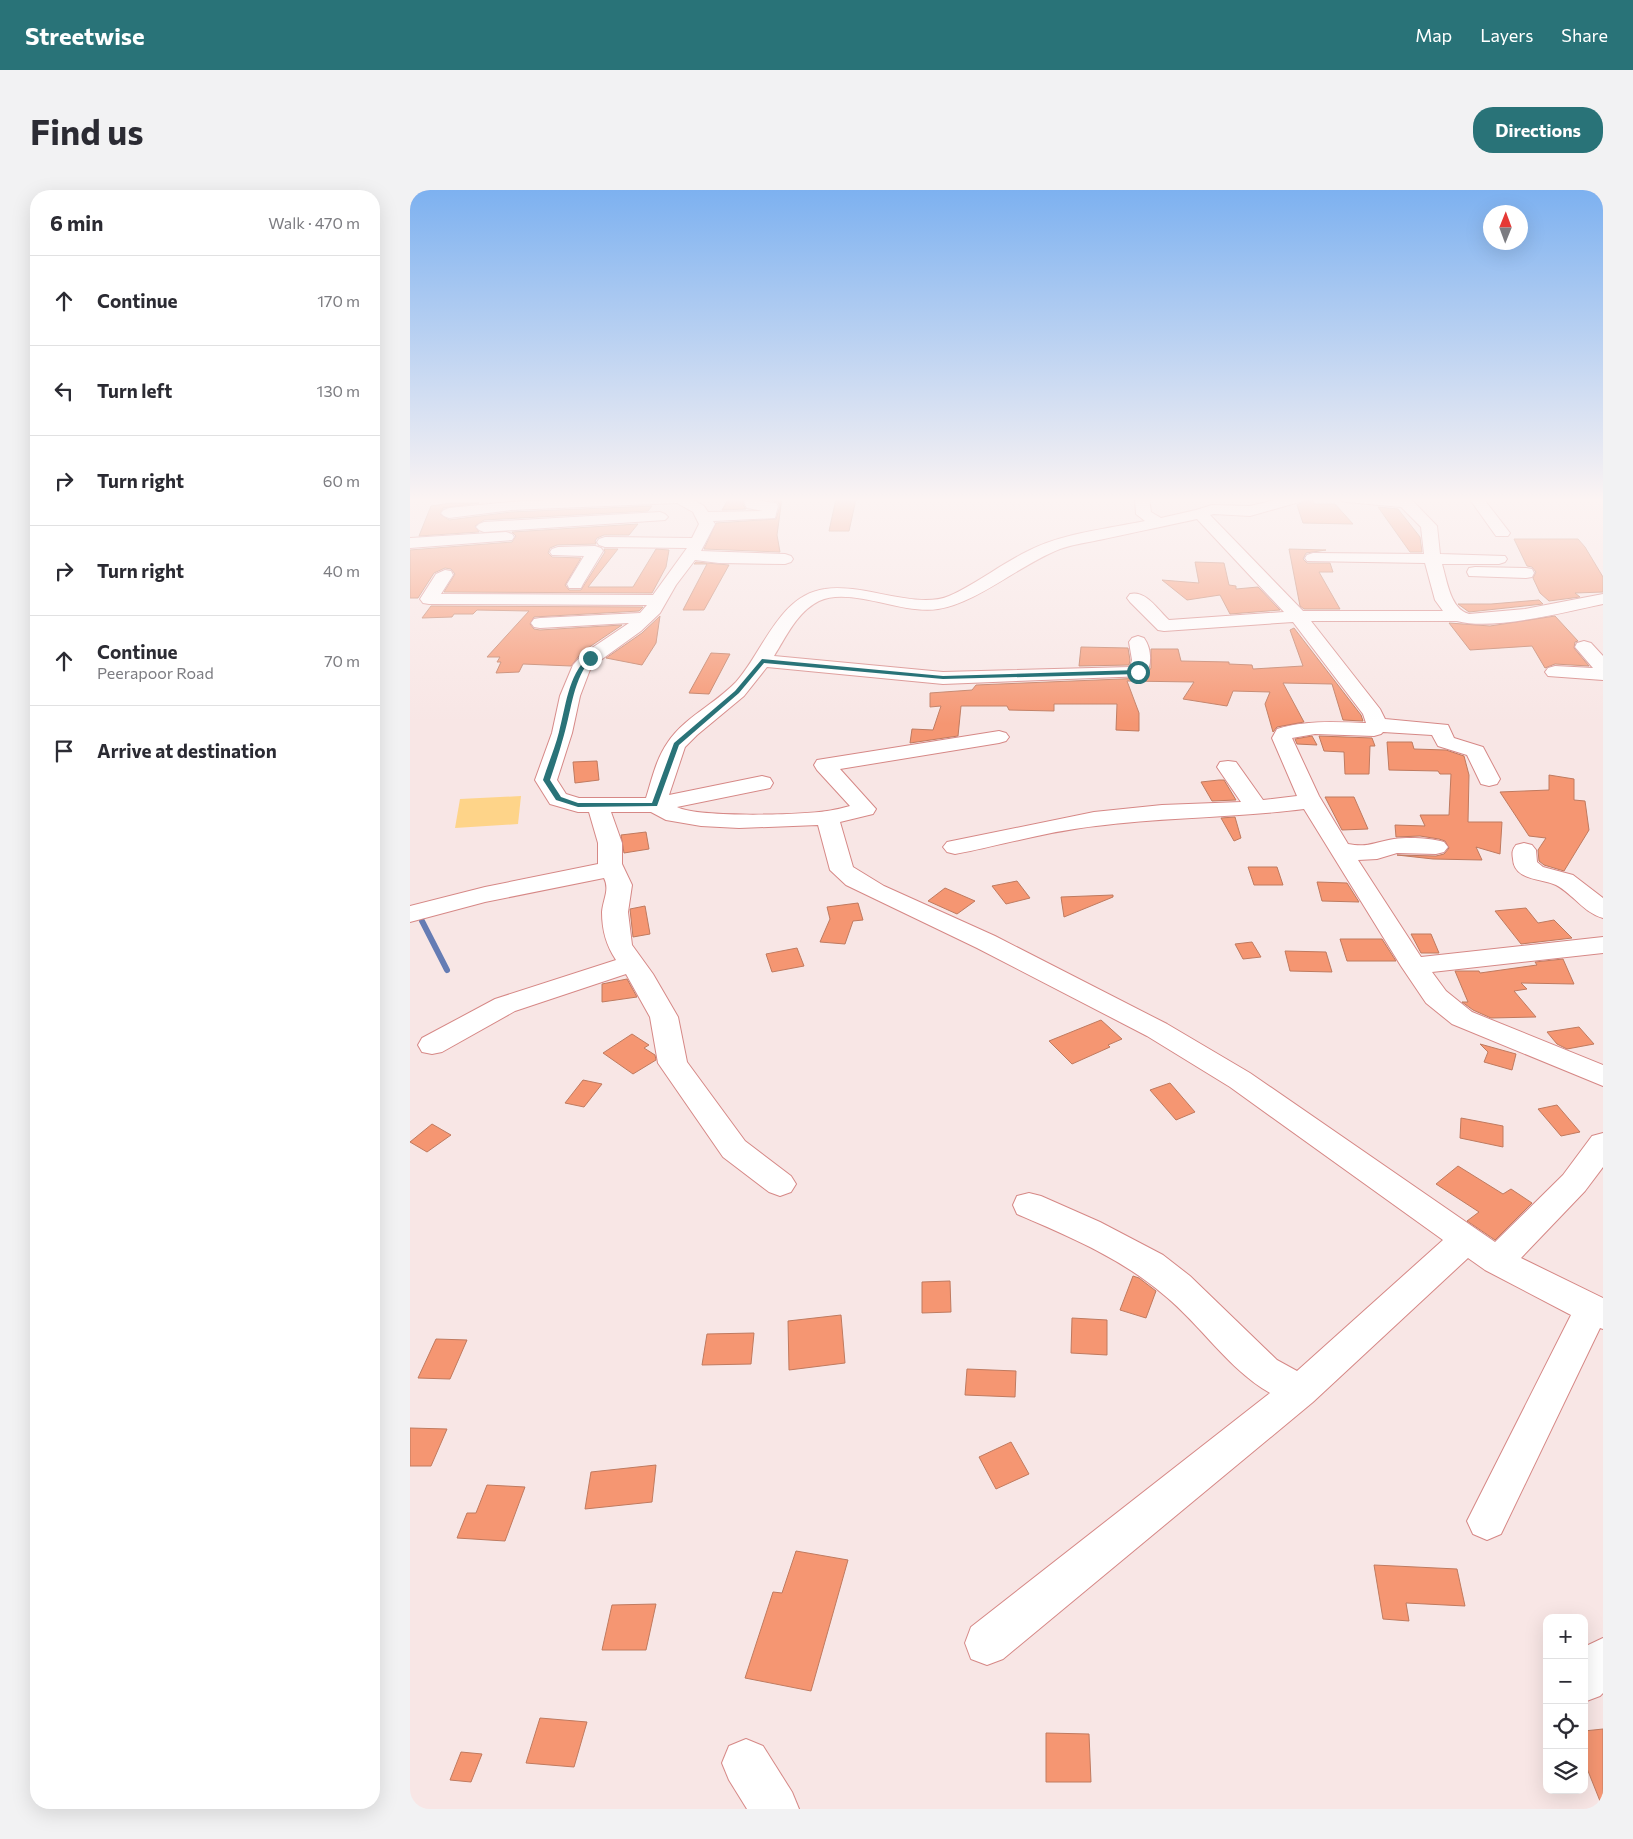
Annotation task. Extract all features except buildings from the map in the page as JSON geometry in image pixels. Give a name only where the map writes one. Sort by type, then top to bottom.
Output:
[{"type":"street","points":[[575,584],[581,574]]},
{"type":"street","points":[[676,574],[654,609],[646,617],[619,640],[602,649],[582,666],[570,696],[562,733],[546,780],[558,798],[578,805],[655,805],[762,783]]},
{"type":"street","points":[[655,805],[676,745],[737,692],[762,661],[793,613],[821,595],[837,592],[855,593],[901,603],[944,604],[1000,574]]},
{"type":"street","points":[[1263,574],[1373,713],[1377,725]]},
{"type":"street","points":[[1437,574],[1444,600],[1457,616]]},
{"type":"street","points":[[631,584],[440,580],[429,599],[660,600]]},
{"type":"street","points":[[650,584],[668,584]]},
{"type":"street","points":[[1136,598],[1164,626],[1298,616],[1457,616],[1468,619],[1524,614],[1603,599]]},
{"type":"street","points":[[1524,614],[1543,630]]},
{"type":"street","points":[[540,623],[646,617]]},
{"type":"street","points":[[762,661],[943,678],[1138,672],[1141,660],[1138,642]]},
{"type":"street","points":[[1584,647],[1603,667]]},
{"type":"street","points":[[1555,672],[1603,674]]},
{"type":"street","points":[[1377,725],[1442,728],[1445,742],[1476,751],[1488,779]]},
{"type":"street","points":[[1377,725],[1374,730],[1338,728],[1292,731],[1284,733],[1282,738],[1311,801],[1339,849],[1414,966],[1436,997],[1462,1018],[1603,1076]]},
{"type":"street","points":[[655,805],[674,815],[701,819],[827,818],[865,809],[825,765],[999,738]]},
{"type":"street","points":[[1228,767],[1257,808]]},
{"type":"street","points":[[954,847],[1094,819],[1162,812],[1257,808],[1311,801]]},
{"type":"street","points":[[598,805],[610,843],[610,864],[620,885],[615,912],[619,945],[633,963],[664,1017],[674,1063],[734,1150],[780,1184]]},
{"type":"street","points":[[827,818],[842,870],[855,880],[986,942],[1157,1030],[1240,1080],[1497,1261],[1597,1313],[1487,1521]]},
{"type":"street","points":[[1339,849],[1358,853],[1377,852],[1395,846],[1436,847]]},
{"type":"street","points":[[1524,850],[1525,864],[1534,872],[1564,880],[1603,910]]},
{"type":"street","points":[[410,914],[453,901],[526,884],[612,869]]},
{"type":"street","points":[[1414,966],[1603,945]]},
{"type":"street","points":[[432,1045],[505,1005],[633,963]]},
{"type":"street","points":[[1497,1261],[1574,1182],[1603,1144]]},
{"type":"street","points":[[1029,1205],[1088,1231],[1151,1265],[1178,1286],[1264,1370],[1300,1391]]},
{"type":"street","points":[[986,1643],[1300,1391],[1465,1240]]},
{"type":"street","points":[[1588,1676],[1603,1660]]},
{"type":"street","points":[[746,1764],[775,1809]]},
{"type":"shaded area","points":[[521,796],[518,824],[455,828],[460,799]]},
{"type":"waterway","points":[[422,921],[447,970]]},
{"type":"route","points":[[590,658],[582,666],[570,696],[562,733],[546,780],[558,798],[578,805],[655,805],[676,745],[737,692],[762,661],[943,678],[1138,672]]}]
